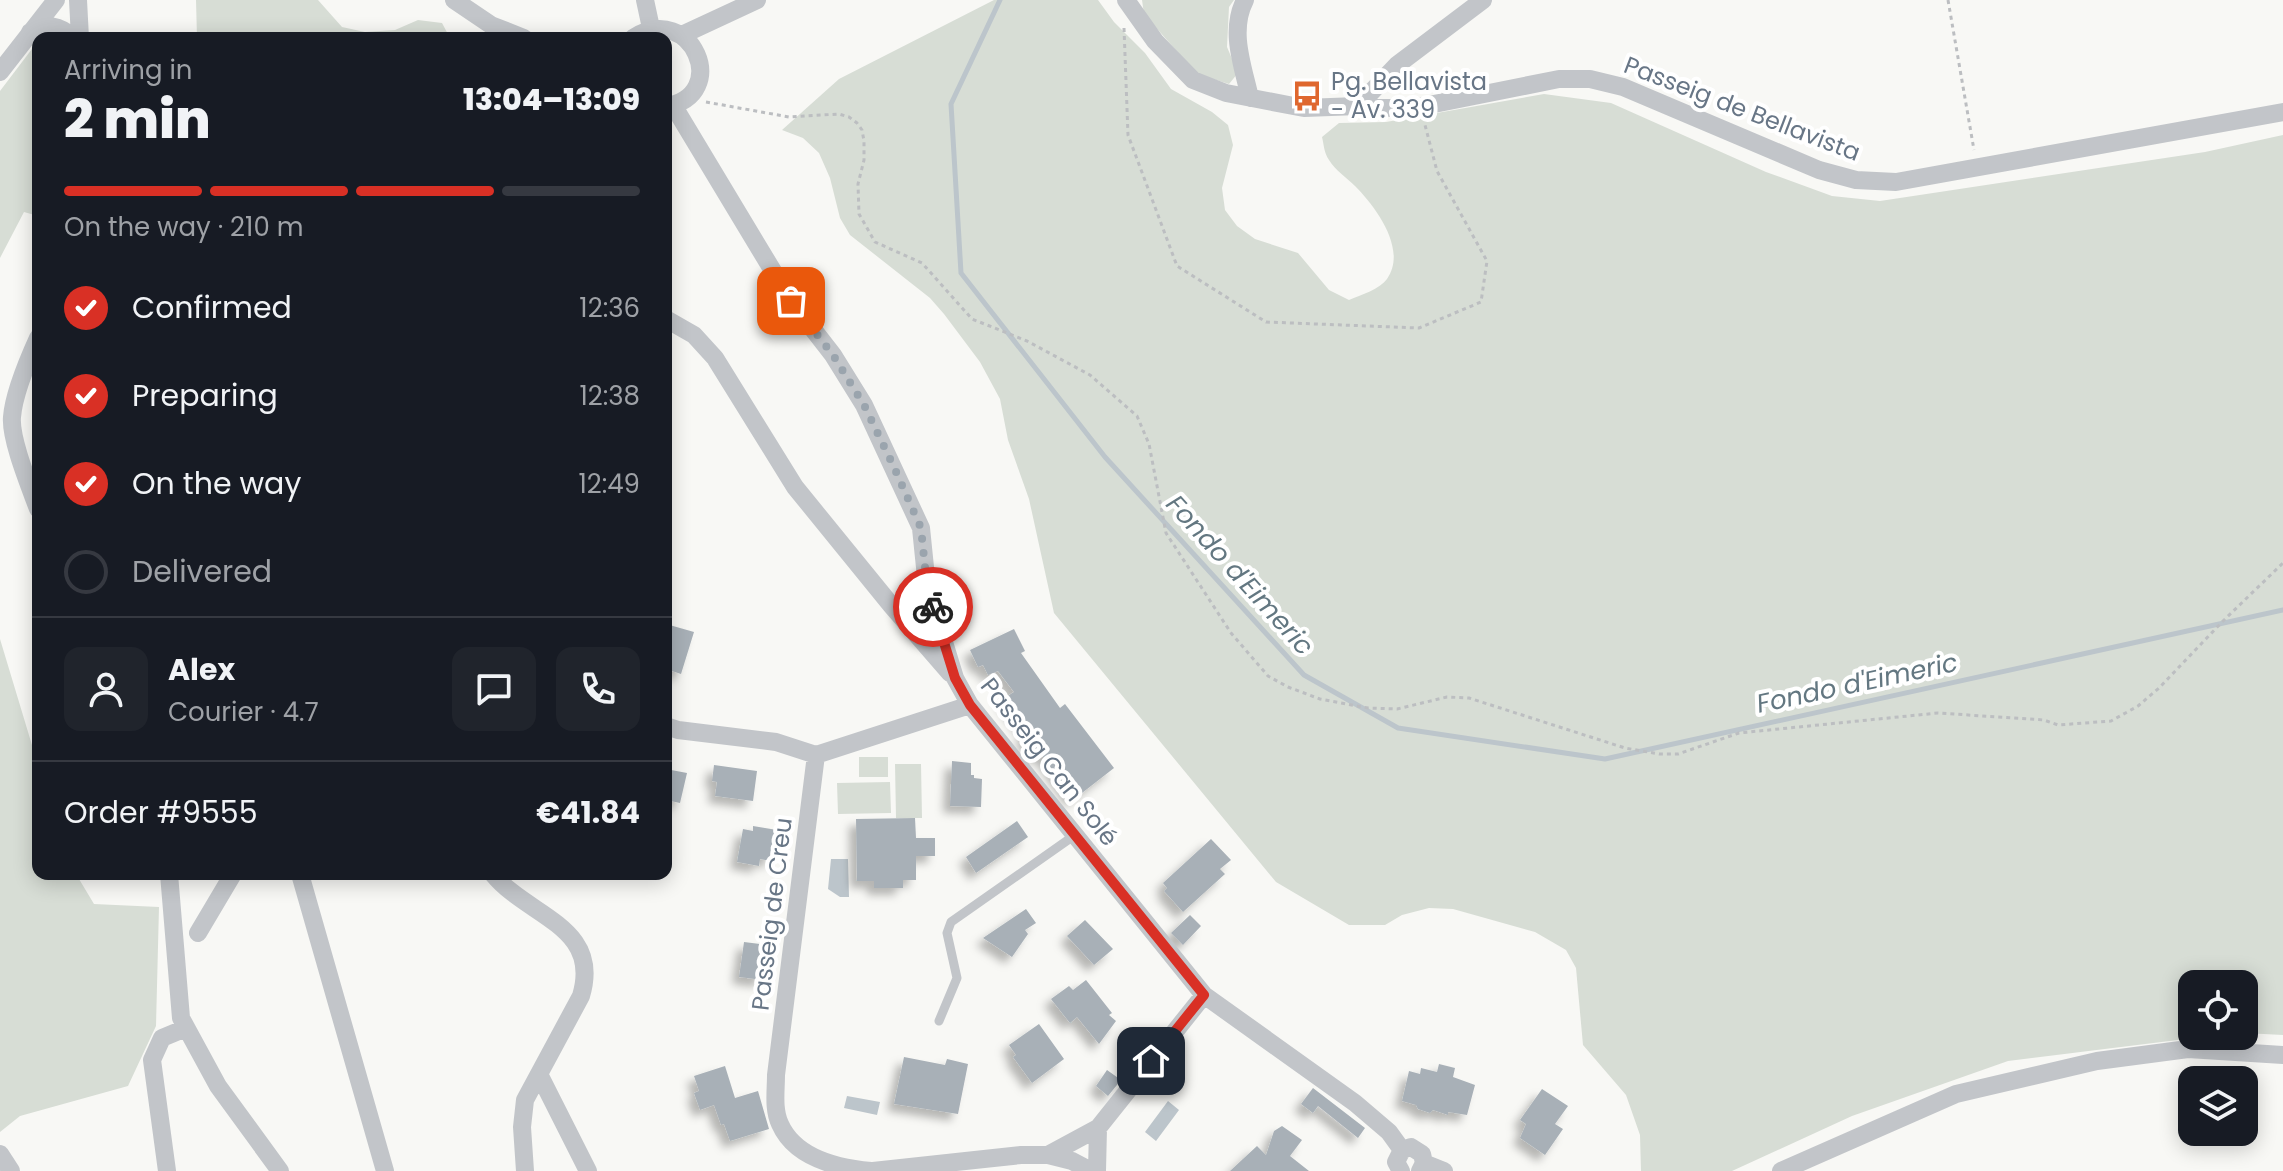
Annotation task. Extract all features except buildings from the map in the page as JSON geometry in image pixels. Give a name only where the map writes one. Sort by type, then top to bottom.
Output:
[{"type":"street","points":[[0,72],[56,0]]},
{"type":"street","points":[[77,32],[78,0]]},
{"type":"street","points":[[454,0],[491,25],[509,32]]},
{"type":"street","points":[[645,0],[651,28]]},
{"type":"street","points":[[684,34],[757,0]]},
{"type":"street","points":[[1245,0],[1238,14],[1237,40],[1250,98]]},
{"type":"street","points":[[1358,106],[1397,65],[1483,0]]},
{"type":"street","name":"Passeig de Bellavista","points":[[1125,8],[1193,80],[1226,93],[1312,109],[1358,106],[1409,109],[1559,79],[1590,79],[1623,87],[1819,170],[1856,180],[1896,182],[2283,112]]},
{"type":"street","points":[[30,32],[51,25],[68,32]]},
{"type":"street","points":[[644,32],[663,27],[684,34],[694,44],[700,57],[701,72],[696,86],[675,103]]},
{"type":"street","name":"Passeig Can Solé","points":[[675,103],[791,301],[833,355],[864,405],[921,528],[927,587],[955,678],[970,705],[1204,995],[1355,1103],[1389,1132],[1402,1150],[1411,1147],[1419,1151],[1422,1167]]},
{"type":"street","points":[[672,322],[694,335],[715,358],[795,487],[955,678]]},
{"type":"street","points":[[32,352],[11,418],[32,493]]},
{"type":"street","points":[[672,728],[776,742],[816,755],[970,705]]},
{"type":"street","name":"Passeig de Creu","points":[[816,755],[776,1075],[775,1105],[779,1123],[787,1137],[820,1161],[846,1169],[872,1171],[1021,1155],[1048,1155],[1094,1171]]},
{"type":"street","points":[[170,880],[181,1018],[218,1086],[280,1171]]},
{"type":"street","points":[[198,933],[229,880]]},
{"type":"street","points":[[302,880],[385,1171]]},
{"type":"street","points":[[498,880],[557,923],[575,941],[584,957],[587,978],[581,996],[525,1100],[522,1127],[525,1171]]},
{"type":"street","points":[[1048,1155],[1098,1128],[1204,995]]},
{"type":"street","points":[[167,1171],[152,1060],[162,1038],[186,1028]]},
{"type":"street","points":[[1781,1171],[1956,1094],[2097,1061],[2188,1049],[2283,1055]]},
{"type":"street","points":[[540,1076],[588,1171]]},
{"type":"street","points":[[1094,1171],[1098,1128]]},
{"type":"street","points":[[1399,1171],[1397,1158],[1402,1150]]},
{"type":"street","points":[[0,1154],[11,1171]]},
{"type":"street","points":[[1422,1167],[1444,1171]]},
{"type":"lane","points":[[939,1021],[957,978],[947,933],[951,922],[1075,835]]},
{"type":"path","points":[[1948,0],[1977,167]]},
{"type":"path","points":[[1125,8],[1128,135],[1177,266],[1266,322],[1419,328],[1481,302],[1487,261],[1437,171],[1420,107]]},
{"type":"path","points":[[675,103],[789,117],[839,114],[857,123],[864,141],[864,160],[858,184],[859,214],[875,242],[929,268],[972,319],[1017,336],[1090,375],[1137,416],[1149,444],[1166,533],[1231,633],[1260,668],[1277,682],[1320,699],[1368,708],[1397,709],[1447,697],[1469,698],[1625,748],[1659,754],[1678,754],[1739,733],[1938,713],[2044,720],[2058,725],[2111,721],[2151,696],[2283,563]]},
{"type":"shaded area","points":[[196,0],[318,0],[342,27],[365,32],[197,32]]},
{"type":"shaded area","points":[[994,0],[1098,0],[1114,22],[1145,53],[1171,89],[1212,112],[1228,125],[1233,145],[1222,188],[1225,210],[1237,226],[1255,239],[1298,253],[1329,290],[1349,300],[1384,283],[1394,255],[1379,216],[1326,155],[1322,137],[1339,123],[1386,122],[1544,94],[1611,103],[1766,172],[1832,196],[1880,201],[2205,152],[2283,135],[2283,1035],[2258,1034],[2258,970],[2178,970],[2178,1040],[2008,1061],[1852,1116],[1732,1171],[1641,1171],[1640,1135],[1626,1095],[1583,1045],[1576,968],[1566,950],[1535,932],[1453,909],[1429,908],[1402,915],[1385,925],[1349,925],[1276,882],[1054,613],[1029,499],[1008,440],[1000,399],[980,362],[930,298],[850,235],[840,218],[830,178],[819,153],[803,138],[782,130],[839,79]]},
{"type":"shaded area","points":[[1142,0],[1234,0],[1229,7],[1227,47],[1238,73],[1229,84],[1197,74],[1144,14]]},
{"type":"shaded area","points":[[418,20],[442,23],[447,32],[365,32],[395,30]]},
{"type":"shaded area","points":[[32,49],[32,214],[24,212],[0,258],[0,91]]},
{"type":"shaded area","points":[[0,639],[32,745],[32,880],[80,880],[94,904],[159,907],[156,1026],[128,1086],[20,1116],[0,1132]]},
{"type":"shaded area","points":[[859,757],[888,757],[888,777],[859,777]]},
{"type":"shaded area","points":[[895,764],[921,764],[922,818],[896,818]]},
{"type":"shaded area","points":[[890,782],[891,813],[838,814],[837,783]]},
{"type":"shaded area","points":[[831,859],[848,859],[849,897],[840,897],[828,889]]},
{"type":"shaded area","points":[[847,1096],[880,1102],[877,1115],[844,1108]]},
{"type":"shaded area","points":[[1168,1101],[1179,1110],[1156,1141],[1145,1132]]},
{"type":"waterway","name":"Fondo d'Eimeric","points":[[1000,0],[951,104],[961,273],[1105,457],[1304,675],[1398,728],[1605,759],[2283,610]]},
{"type":"way so far","points":[[791,301],[833,355],[864,405],[893,465],[921,528],[927,587],[933,607]]},
{"type":"place","name":"Pg. Bellavista - Av. 339","points":[[1307,96]]},
{"type":"route","points":[[933,607],[955,678],[970,705],[1204,995],[1151,1061]]}]
